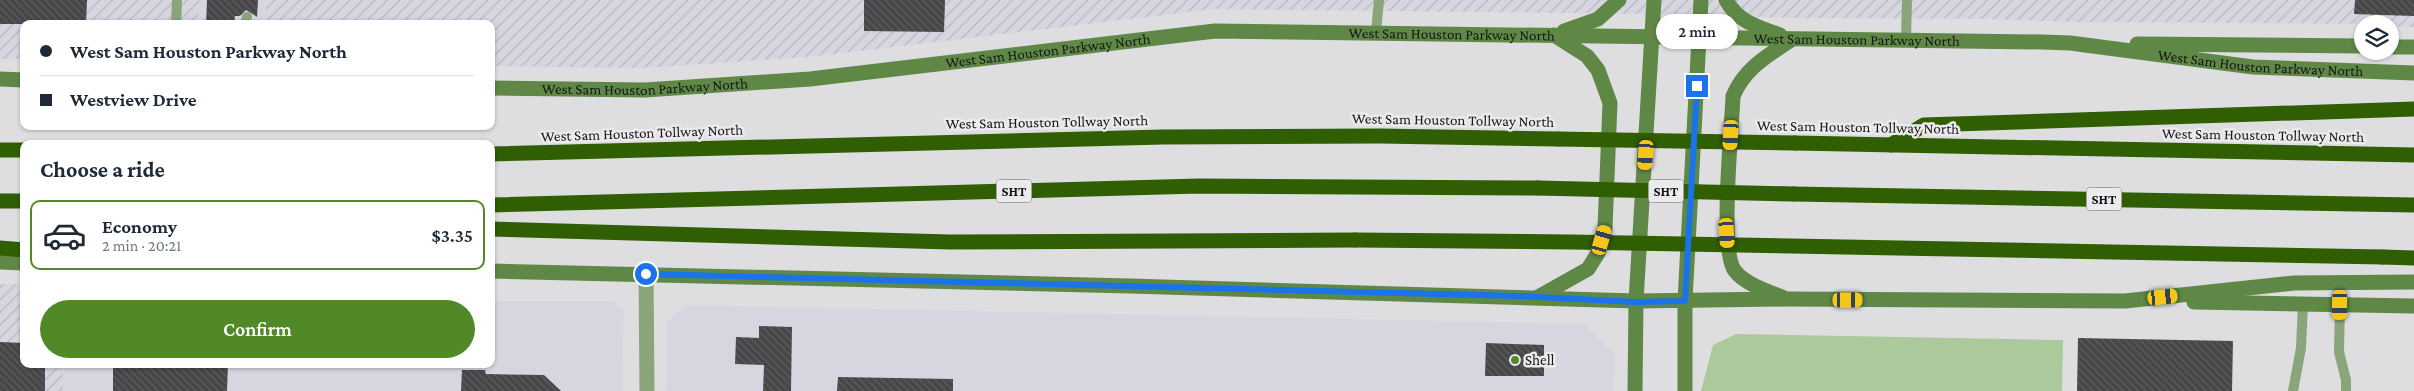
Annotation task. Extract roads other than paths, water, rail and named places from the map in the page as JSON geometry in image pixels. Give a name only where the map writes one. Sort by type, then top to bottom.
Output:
[{"type":"highway","points":[[1891,145],[1924,125],[2414,109]]},
{"type":"highway","name":"West Sam Houston Tollway North","points":[[495,154],[1170,137],[1364,136],[2414,155]]},
{"type":"highway","points":[[0,150],[20,150]]},
{"type":"highway","name":"SHT","points":[[495,205],[1199,186],[1538,188],[2414,205]]},
{"type":"highway","points":[[0,201],[20,201]]},
{"type":"highway","points":[[495,229],[950,242],[1354,240],[1572,242],[2414,257]]},
{"type":"highway","points":[[0,248],[20,250]]},
{"type":"main road","points":[[1553,34],[1598,19],[1619,0]]},
{"type":"main road","points":[[1634,391],[1636,302],[1654,0]]},
{"type":"main road","points":[[1685,391],[1685,301],[1701,0]]},
{"type":"main road","points":[[1726,0],[1736,14],[1747,23],[1791,40]]},
{"type":"main road","name":"West Sam Houston Parkway North","points":[[495,88],[645,90],[810,78],[1215,30],[1553,34],[1791,40],[1906,39],[2070,43],[2253,67],[2414,73]]},
{"type":"main road","points":[[1538,297],[1588,268],[1598,254],[1605,228],[1610,104],[1598,70],[1587,56],[1553,34]]},
{"type":"main road","points":[[1788,299],[1757,287],[1735,272],[1729,260],[1727,233],[1733,96],[1741,79],[1758,62],[1791,40]]},
{"type":"main road","points":[[2070,43],[2354,46]]},
{"type":"main road","points":[[2399,46],[2414,47]]},
{"type":"main road","points":[[0,79],[20,80]]},
{"type":"main road","points":[[0,262],[20,263]]},
{"type":"main road","points":[[495,271],[1538,297],[1636,302],[1788,299],[2125,301],[2414,306]]},
{"type":"main road","points":[[2125,301],[2294,283],[2414,282]]},
{"type":"street","points":[[646,274],[647,391]]},
{"type":"lane","points":[[176,20],[177,0]]},
{"type":"lane","points":[[1376,32],[1379,0]]},
{"type":"lane","points":[[1906,39],[1907,0]]},
{"type":"lane","points":[[2294,391],[2301,348],[2303,304]]},
{"type":"lane","points":[[2340,305],[2339,352],[2346,380],[2346,391]]},
{"type":"place","name":"Shell","points":[[1515,360]]}]
